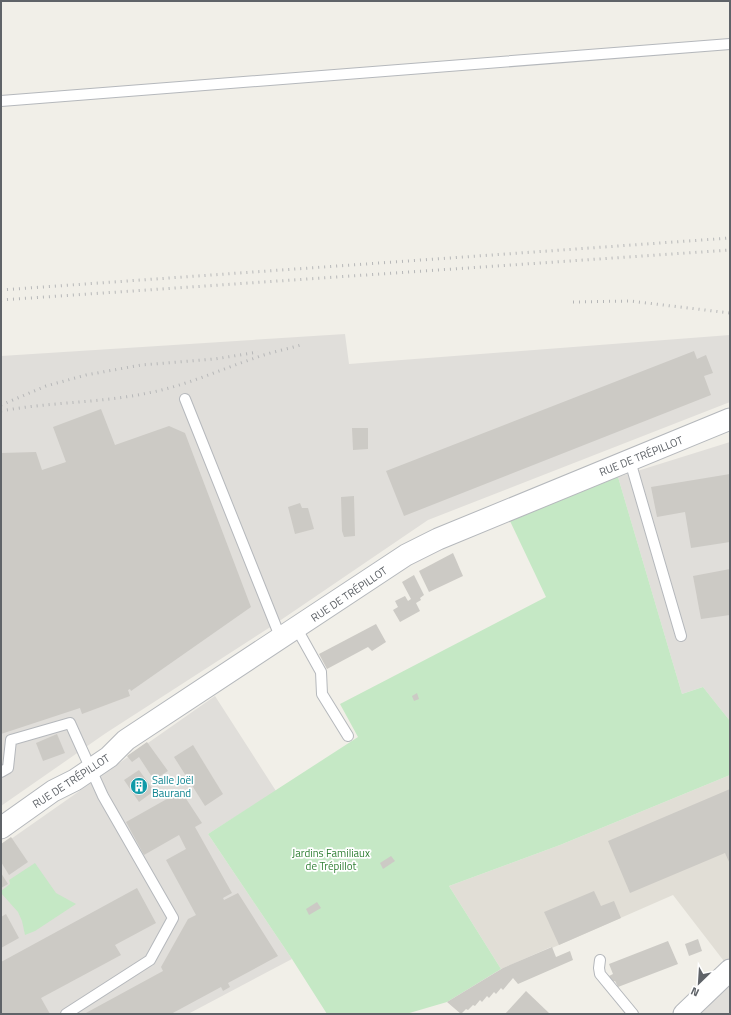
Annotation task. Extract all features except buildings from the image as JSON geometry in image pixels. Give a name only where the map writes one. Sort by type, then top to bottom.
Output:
[{"type":"street","name":"RUE DE TRÉPILLOT","points":[[1,828],[53,792],[75,780],[109,757],[126,740],[413,552],[438,539],[730,419]]},
{"type":"street","points":[[684,1014],[730,970]]},
{"type":"lane","points":[[1,101],[730,44]]},
{"type":"lane","points":[[185,398],[289,634],[321,672],[322,694],[348,736]]},
{"type":"lane","points":[[630,461],[680,636]]},
{"type":"lane","points":[[1,772],[8,768],[11,740],[70,723],[103,796],[173,918],[150,960],[66,1014]]},
{"type":"lane","points":[[600,960],[600,974],[633,1014]]},
{"type":"shaded area","points":[[345,334],[349,364],[730,335],[730,402],[428,520],[275,624],[106,733],[1,806],[1,356]]},
{"type":"shaded area","points":[[730,442],[730,721],[703,687],[682,694],[618,477]]},
{"type":"shaded area","points":[[215,696],[276,791],[208,834],[292,959],[188,1014],[1,1014],[1,846]]},
{"type":"shaded area","points":[[730,775],[730,969],[673,895],[501,969],[449,886],[560,845]]},
{"type":"shaded area","points":[[730,982],[730,1014],[695,1014]]},
{"type":"green space","name":"Jardins Familiaux de Trépillot","points":[[618,477],[682,694],[703,687],[730,721],[730,775],[560,845],[449,886],[501,969],[447,1002],[406,1014],[327,1014],[208,834],[358,737],[340,704],[546,597],[510,521]]},
{"type":"green space","points":[[35,863],[56,893],[76,904],[35,931],[25,935],[22,921],[18,912],[1,893],[1,891],[10,884],[9,880]]},
{"type":"railway","points":[[1,290],[730,238]]},
{"type":"railway","points":[[1,300],[730,250]]},
{"type":"railway","points":[[573,302],[630,301],[730,313]]},
{"type":"railway","points":[[1,411],[112,399],[162,390],[189,382],[261,356],[304,344]]},
{"type":"railway","points":[[1,405],[46,386],[86,375],[141,365],[215,359],[258,352]]},
{"type":"place","name":"Salle Joël Baurand","points":[[139,786]]}]
